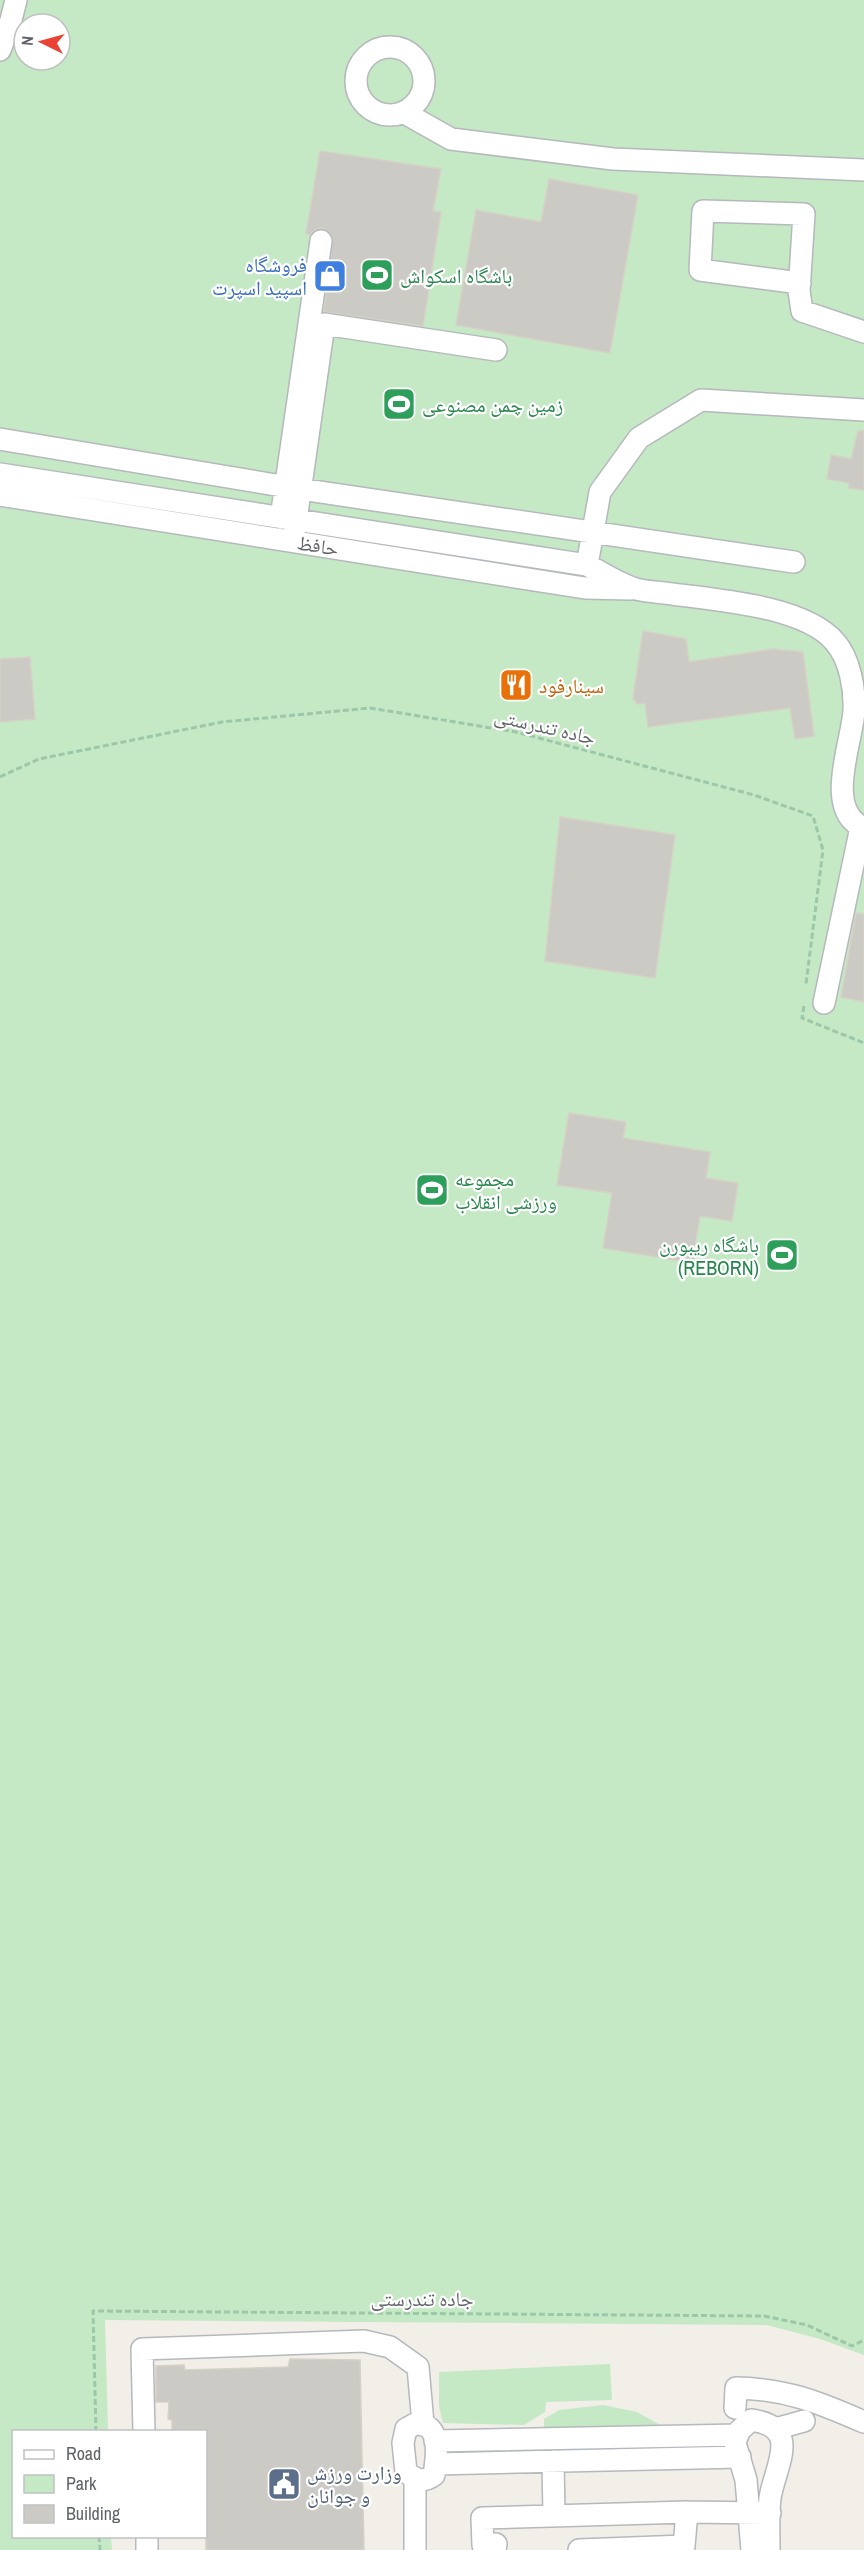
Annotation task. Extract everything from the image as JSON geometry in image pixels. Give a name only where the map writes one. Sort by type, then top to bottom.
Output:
[{"type":"street","points":[[0,50],[16,0]]},
{"type":"street","points":[[403,112],[451,139],[613,159],[864,170]]},
{"type":"street","points":[[800,283],[700,270],[703,211],[804,214],[800,283],[802,310],[864,332]]},
{"type":"street","points":[[290,526],[321,241]]},
{"type":"street","points":[[293,487],[324,324],[496,350]]},
{"type":"street","points":[[587,565],[600,492],[639,438],[701,400],[864,410]]},
{"type":"street","points":[[0,439],[293,487],[794,562]]},
{"type":"street","name":"حافظ","points":[[0,474],[290,526],[585,588],[636,589]]},
{"type":"street","name":"حافظ","points":[[0,495],[290,526],[587,565],[636,589]]},
{"type":"street","points":[[636,589],[728,602],[787,614],[810,623],[835,642],[849,665],[854,710],[841,795],[847,813],[862,828],[814,999]]},
{"type":"street","points":[[144,2430],[142,2349],[364,2341],[390,2347],[418,2367],[429,2432],[436,2464],[434,2475],[428,2480],[415,2480],[406,2472],[403,2443],[406,2429],[415,2424],[429,2432],[738,2435]]},
{"type":"street","points":[[735,2408],[736,2388],[768,2389],[798,2396],[864,2422]]},
{"type":"street","points":[[752,2550],[741,2461],[735,2444],[738,2435],[751,2420],[769,2423],[780,2435],[782,2455],[770,2498],[769,2550]]},
{"type":"street","points":[[775,2430],[804,2421]]},
{"type":"street","points":[[436,2464],[553,2461],[741,2461],[761,2469],[779,2466]]},
{"type":"street","points":[[553,2461],[554,2515]]},
{"type":"street","points":[[415,2480],[415,2550]]},
{"type":"street","points":[[579,2550],[684,2546],[687,2512]]},
{"type":"street","points":[[495,2550],[496,2544],[483,2545],[482,2518],[770,2512]]},
{"type":"path","name":"جاده تندرستی","points":[[0,777],[39,759],[222,722],[370,708],[516,732],[754,795],[813,816],[824,850],[806,984]]},
{"type":"path","points":[[814,999],[802,1018],[864,1043]]},
{"type":"path","name":"جاده تندرستی","points":[[96,2430],[93,2311],[764,2316],[807,2325],[852,2346],[864,2340]]},
{"type":"green space","name":"مجموعه ورزشی انقلاب","points":[[0,0],[864,0],[864,2355],[820,2339],[767,2325],[105,2320],[108,2430],[12,2430],[12,2538],[111,2538],[112,2550],[0,2550]]},
{"type":"green space","points":[[610,2364],[612,2400],[546,2402],[545,2412],[524,2425],[443,2423],[439,2407],[439,2372]]},
{"type":"green space","points":[[603,2405],[637,2412],[662,2426],[544,2430],[544,2419],[559,2410]]},
{"type":"building","name":"باشگاه اسکواش","points":[[320,151],[441,169],[433,211],[441,212],[423,326],[324,312],[333,237],[322,228],[316,229],[310,235],[306,234]]},
{"type":"building","points":[[549,179],[638,195],[610,353],[456,325],[476,210],[541,222]]},
{"type":"building","points":[[858,431],[864,431],[864,490],[848,488],[849,483],[827,479],[831,455],[851,459]]},
{"type":"building","points":[[643,631],[686,639],[689,662],[773,649],[803,652],[814,736],[795,739],[790,708],[648,727],[645,703],[637,704],[633,698]]},
{"type":"building","points":[[30,657],[35,719],[0,722],[0,659]]},
{"type":"building","points":[[560,817],[675,835],[655,978],[545,961]]},
{"type":"building","points":[[856,913],[864,914],[864,1002],[841,997]]},
{"type":"building","points":[[569,1113],[626,1122],[623,1138],[710,1152],[706,1178],[738,1183],[732,1221],[700,1216],[692,1263],[603,1248],[612,1193],[557,1185]]},
{"type":"building","name":"وزارت ورزش و جوانان","points":[[290,2359],[360,2360],[364,2550],[206,2550],[207,2430],[172,2430],[172,2420],[168,2419],[169,2402],[156,2402],[156,2366],[184,2365],[185,2370],[288,2367]]},
{"type":"place","name":"باشگاه اسکواش","points":[[377,275]]},
{"type":"place","name":"فروشگاه اسپید اسپرت","points":[[330,276]]},
{"type":"place","name":"زمین چمن مصنوعی","points":[[399,404]]},
{"type":"place","name":"سینارفود","points":[[516,685]]},
{"type":"place","name":"مجموعه ورزشی انقلاب","points":[[432,1190]]},
{"type":"place","name":"باشگاه ریبورن (REBORN)","points":[[782,1255]]},
{"type":"place","name":"وزارت ورزش و جوانان","points":[[284,2484]]}]
